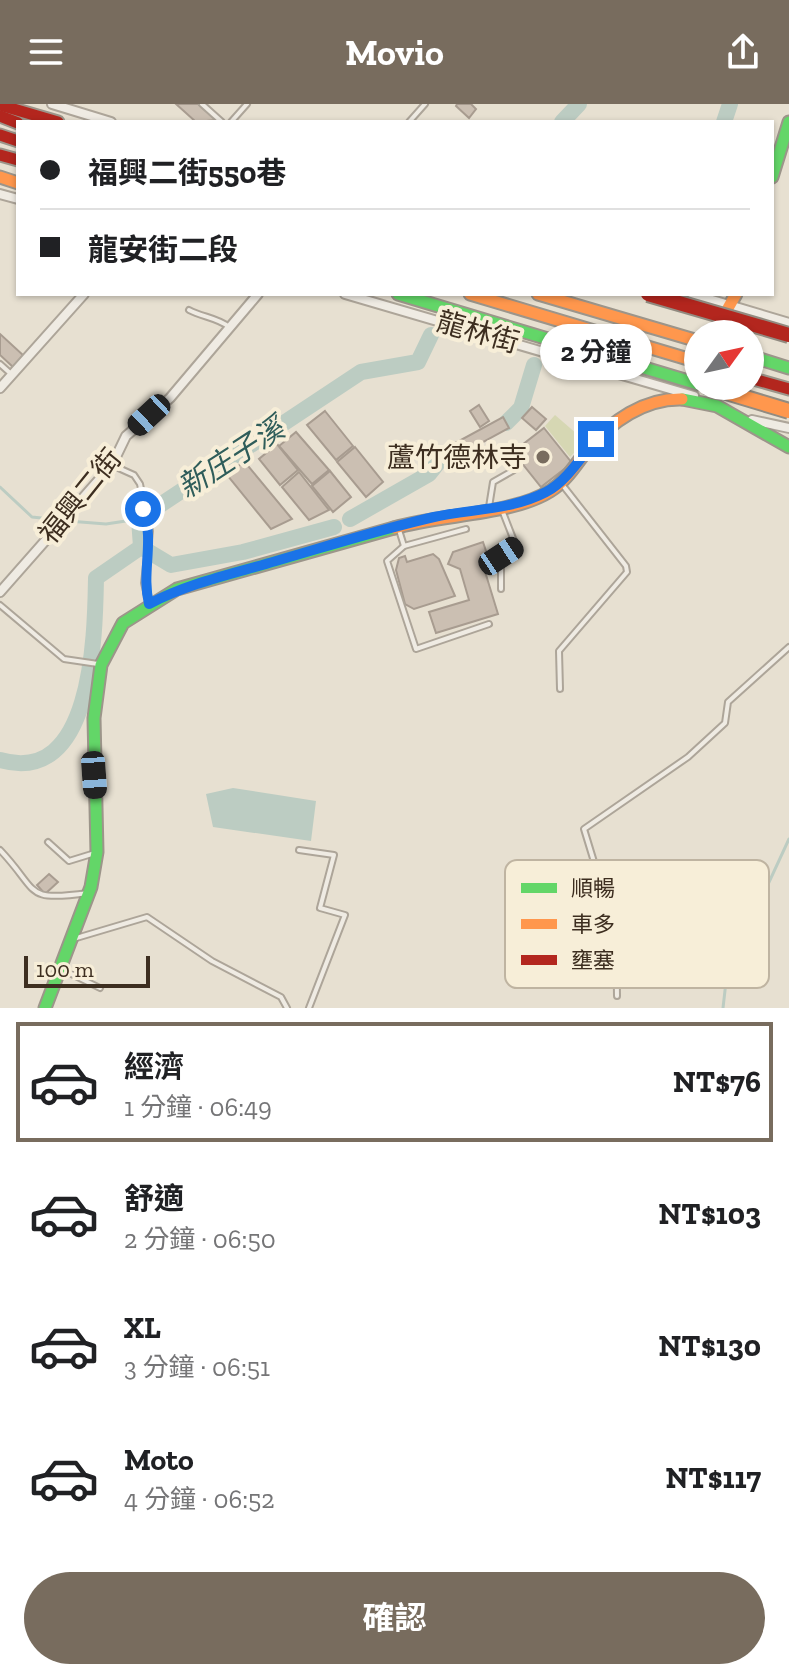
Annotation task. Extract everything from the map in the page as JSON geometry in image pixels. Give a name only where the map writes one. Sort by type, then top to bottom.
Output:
[{"type":"main road","points":[[0,105],[51,120]]},
{"type":"main road","points":[[774,171],[789,122]]},
{"type":"main road","points":[[404,296],[684,387]]},
{"type":"main road","points":[[477,296],[684,358]]},
{"type":"main road","points":[[545,296],[684,337]]},
{"type":"main road","points":[[655,296],[789,335]]},
{"type":"main road","points":[[764,360],[789,368]]},
{"type":"main road","points":[[764,382],[789,389]]},
{"type":"main road","points":[[45,1008],[89,893],[97,852],[93,752],[98,664],[123,623],[177,589],[399,528],[532,499],[560,482],[596,439],[636,409],[684,397]]},
{"type":"main road","points":[[716,400],[789,447]]},
{"type":"main road","points":[[735,400],[789,411]]},
{"type":"street","points":[[52,104],[104,120]]},
{"type":"street","points":[[0,388],[82,296]]},
{"type":"street","name":"福興二街","points":[[0,592],[112,465],[126,436],[170,398],[256,296]]},
{"type":"street","name":"龍林街","points":[[352,296],[684,388]]},
{"type":"street","points":[[699,296],[789,323]]},
{"type":"street","points":[[747,418],[789,428]]},
{"type":"lane","points":[[202,104],[220,120]]},
{"type":"lane","points":[[233,120],[247,104]]},
{"type":"lane","points":[[411,120],[425,104]]},
{"type":"lane","points":[[189,310],[229,327]]},
{"type":"lane","points":[[0,364],[12,375]]},
{"type":"lane","points":[[112,465],[134,475],[140,484],[147,521],[149,548],[144,583],[149,604]]},
{"type":"lane","points":[[501,589],[501,556],[516,546],[496,507],[493,482],[514,470]]},
{"type":"lane","points":[[560,482],[626,566],[627,572],[559,651],[560,689]]},
{"type":"lane","points":[[399,528],[404,546]]},
{"type":"lane","points":[[466,529],[404,546],[387,561],[416,649],[489,624]]},
{"type":"lane","points":[[0,605],[64,659],[98,664]]},
{"type":"lane","points":[[593,860],[584,829],[688,757],[725,723],[728,702],[789,647]]},
{"type":"lane","points":[[48,842],[69,861],[97,852]]},
{"type":"lane","points":[[0,850],[33,891],[49,898],[89,893]]},
{"type":"lane","points":[[299,850],[334,855],[320,908],[345,915],[309,1008]]},
{"type":"lane","points":[[70,940],[147,917],[212,961],[281,997],[287,1008]]},
{"type":"lane","points":[[59,968],[100,988]]},
{"type":"lane","points":[[617,988],[617,996]]},
{"type":"green space","points":[[555,415],[585,441],[570,457],[545,426]]},
{"type":"shaded area","points":[[233,788],[316,801],[311,841],[213,827],[206,794]]},
{"type":"building","points":[[176,104],[198,104],[217,120],[194,120]]},
{"type":"building","points":[[457,104],[471,104],[476,109],[469,118]]},
{"type":"building","points":[[0,334],[24,356],[13,367],[0,355]]},
{"type":"building","points":[[479,405],[489,421],[480,427],[470,411]]},
{"type":"building","points":[[532,407],[546,419],[536,430],[522,418]]},
{"type":"building","points":[[325,411],[353,446],[336,460],[307,425]]},
{"type":"building","points":[[503,417],[509,428],[454,458],[448,447]]},
{"type":"building","name":"蘆竹德林寺","points":[[544,428],[572,463],[541,487],[513,452]]},
{"type":"building","points":[[296,432],[329,470],[312,484],[279,446]]},
{"type":"building","points":[[277,444],[298,470],[280,485],[259,459]]},
{"type":"building","points":[[355,447],[383,482],[366,497],[337,462]]},
{"type":"building","points":[[244,461],[292,519],[271,529],[227,475]]},
{"type":"building","points":[[330,471],[351,497],[333,512],[312,486]]},
{"type":"building","points":[[299,472],[329,510],[309,520],[282,487]]},
{"type":"building","points":[[483,542],[490,563],[483,565],[498,614],[436,633],[429,612],[469,600],[460,569],[448,564],[453,552]]},
{"type":"building","points":[[433,554],[439,559],[455,596],[414,609],[405,604],[396,570],[399,558],[405,556],[407,562]]},
{"type":"building","points":[[49,874],[58,882],[45,894],[37,885]]},
{"type":"waterway","name":"新庄子溪","points":[[564,120],[579,104]]},
{"type":"waterway","points":[[725,120],[730,104]]},
{"type":"waterway","name":"新庄子溪","points":[[0,760],[31,762],[54,751],[71,730],[90,668],[96,578],[141,547],[139,519],[361,372],[418,362],[431,335]]},
{"type":"waterway","points":[[506,423],[521,408],[534,365]]},
{"type":"waterway","points":[[350,519],[429,474],[441,459]]},
{"type":"waterway","points":[[0,487],[32,517],[60,520]]},
{"type":"waterway","points":[[68,521],[106,524],[139,519]]},
{"type":"waterway","points":[[141,547],[171,565],[243,552],[334,527]]},
{"type":"waterway","points":[[769,882],[789,839]]},
{"type":"waterway","points":[[723,1008],[725,988]]},
{"type":"tunnel","points":[[724,320],[727,310]]},
{"type":"traffic: fast","points":[[774,171],[789,122]]},
{"type":"traffic: fast","points":[[405,296],[684,380]]},
{"type":"traffic: fast","points":[[764,360],[789,368]]},
{"type":"traffic: fast","points":[[682,399],[717,406],[789,447]]},
{"type":"traffic: fast","points":[[45,1008],[91,887],[97,852],[94,718],[101,665],[123,623],[177,589],[394,528]]},
{"type":"traffic: slow","points":[[0,177],[16,182]]},
{"type":"traffic: slow","points":[[477,296],[684,358]]},
{"type":"traffic: slow","points":[[545,296],[684,337]]},
{"type":"traffic: slow","points":[[727,310],[735,296]]},
{"type":"traffic: slow","points":[[394,528],[496,510],[534,499],[561,482],[596,439],[618,421],[655,402],[682,399]]},
{"type":"traffic: slow","points":[[752,400],[789,411]]},
{"type":"traffic: jam","points":[[0,105],[51,120]]},
{"type":"traffic: jam","points":[[0,116],[16,122]]},
{"type":"traffic: jam","points":[[0,135],[16,140]]},
{"type":"traffic: jam","points":[[0,155],[16,159]]},
{"type":"traffic: jam","points":[[655,296],[789,335]]},
{"type":"traffic: jam","points":[[764,382],[789,389]]},
{"type":"place","name":"蘆竹德林寺","points":[[543,457]]},
{"type":"route","points":[[143,509],[150,531],[144,583],[149,604],[177,589],[428,518],[467,510],[502,508],[532,499],[560,482],[596,439]]}]
